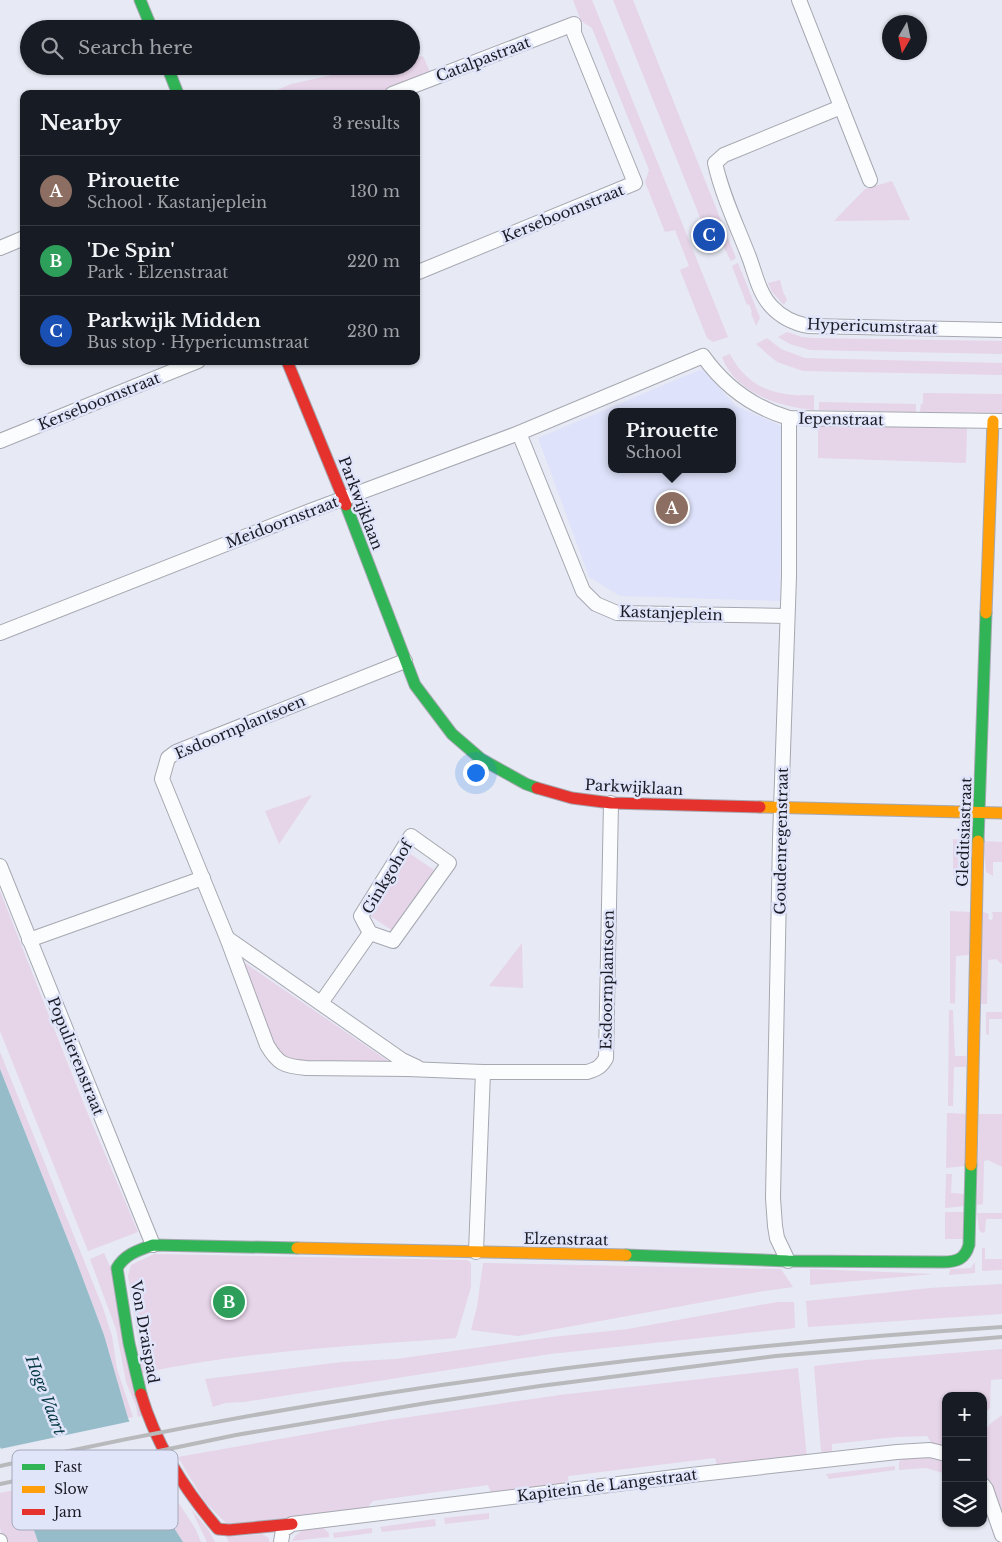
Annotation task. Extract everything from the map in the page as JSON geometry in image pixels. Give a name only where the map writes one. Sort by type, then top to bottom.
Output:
[{"type":"street","points":[[140,0],[148,20]]},
{"type":"street","points":[[799,0],[870,180]]},
{"type":"street","name":"Catalpastraat","points":[[402,90],[574,24]]},
{"type":"street","name":"Kerseboomstraat","points":[[420,272],[635,183],[574,34],[574,24]]},
{"type":"street","points":[[171,75],[176,90]]},
{"type":"street","name":"Hypericumstraat","points":[[841,107],[724,155],[715,163],[718,180],[764,296],[770,305],[788,319],[808,326],[1002,330]]},
{"type":"street","points":[[0,248],[20,240]]},
{"type":"street","name":"Iepenstraat","points":[[703,356],[722,380],[737,393],[763,409],[789,418],[997,421]]},
{"type":"street","name":"Meidoornstraat","points":[[0,633],[343,498],[519,433],[703,356]]},
{"type":"street","name":"Kerseboomstraat","points":[[0,441],[188,365]]},
{"type":"street","name":"Parkwijklaan","points":[[289,365],[343,498],[415,685],[452,734],[481,758],[526,784],[546,791],[572,798],[611,803],[1002,812]]},
{"type":"street","name":"Goudenregenstraat","points":[[788,1261],[777,1238],[773,1198],[787,616],[789,418]]},
{"type":"street","name":"Gleditsiastraat","points":[[969,1245],[980,812],[997,421]]},
{"type":"street","name":"Kastanjeplein","points":[[519,433],[583,591],[596,604],[618,613],[787,616]]},
{"type":"street","name":"Esdoornplantsoen","points":[[405,661],[176,752],[168,758],[162,778],[204,878],[267,1045],[280,1062],[290,1067],[306,1068],[422,1069],[483,1072],[587,1072],[595,1070],[602,1065],[606,1058],[611,803]]},
{"type":"street","name":"Ginkgohof","points":[[411,836],[449,863],[393,941],[370,933],[361,916],[411,836]]},
{"type":"street","name":"Populierenstraat","points":[[0,866],[153,1245]]},
{"type":"street","points":[[29,940],[204,878]]},
{"type":"street","name":"Ginkgohof","points":[[321,1003],[370,933]]},
{"type":"street","name":"Esdoornplantsoen","points":[[227,938],[402,1060],[422,1069]]},
{"type":"street","points":[[476,1252],[483,1072]]},
{"type":"street","name":"Elzenstraat","points":[[153,1245],[788,1261],[954,1262],[962,1259],[967,1253],[969,1245]]},
{"type":"street","name":"Von Draispad","points":[[153,1245],[127,1256],[121,1260],[117,1268],[129,1341],[140,1390],[147,1412],[164,1450]]},
{"type":"street","name":"Kapitein de Langestraat","points":[[292,1524],[681,1476],[897,1452],[930,1450],[942,1453]]},
{"type":"street","name":"Von Draispad","points":[[178,1473],[218,1529],[229,1530],[292,1524]]},
{"type":"street","points":[[987,1492],[1002,1535]]},
{"type":"street","points":[[281,1542],[283,1530],[292,1524]]},
{"type":"shaded area","points":[[573,0],[592,0],[728,337],[713,342],[707,338],[680,270],[689,266],[675,230],[665,232],[645,182],[649,170],[592,28],[581,21]]},
{"type":"shaded area","points":[[613,0],[633,0],[736,258],[731,261],[716,232],[707,235]]},
{"type":"shaded area","points":[[420,56],[423,56],[430,72],[385,90],[277,90],[291,84],[332,75],[420,75]]},
{"type":"shaded area","points":[[892,181],[910,220],[834,221],[865,189]]},
{"type":"shaded area","points":[[738,263],[760,318],[756,326],[749,304],[747,305],[732,266]]},
{"type":"shaded area","points":[[780,280],[787,299],[784,305],[772,292],[768,283]]},
{"type":"shaded area","points":[[787,332],[813,338],[1002,341],[1002,354],[810,350],[790,344],[778,337]]},
{"type":"shaded area","points":[[767,338],[781,349],[805,358],[1002,363],[1002,375],[803,371],[777,362],[756,344]]},
{"type":"shaded area","points":[[730,354],[737,366],[746,375],[755,383],[765,388],[788,394],[814,395],[814,410],[787,406],[760,396],[748,389],[728,369],[722,357]]},
{"type":"shaded area","points":[[702,369],[736,406],[782,426],[780,601],[620,596],[589,577],[538,438],[608,409],[608,473],[736,473],[736,408],[609,408]]},
{"type":"shaded area","points":[[923,393],[1002,394],[1002,413],[920,412],[921,404],[923,404]]},
{"type":"shaded area","points":[[819,402],[916,404],[916,412],[819,410]]},
{"type":"shaded area","points":[[818,423],[967,428],[966,463],[818,458]]},
{"type":"shaded area","points":[[312,795],[279,844],[265,811]]},
{"type":"shaded area","points":[[953,839],[971,841],[971,849],[958,849],[958,868],[969,867],[969,876],[953,875]]},
{"type":"shaded area","points":[[983,841],[1002,842],[1002,862],[993,862],[993,876],[986,872]]},
{"type":"shaded area","points":[[406,851],[434,870],[393,931],[366,913]]},
{"type":"shaded area","points":[[0,891],[83,1102],[138,1232],[88,1251],[0,1031]]},
{"type":"shaded area","points":[[950,911],[970,912],[970,955],[956,956],[955,1004],[950,1003]]},
{"type":"shaded area","points":[[983,912],[989,915],[988,919],[992,920],[992,912],[1002,912],[1002,964],[996,959],[988,960],[987,1004],[980,1004]]},
{"type":"shaded area","points":[[522,943],[523,988],[489,986]]},
{"type":"shaded area","points":[[239,959],[391,1063],[297,1060],[279,1053],[271,1043]]},
{"type":"shaded area","points":[[949,1010],[953,1010],[955,1056],[966,1056],[966,1067],[954,1067],[953,1106],[948,1106]]},
{"type":"shaded area","points":[[986,1012],[1002,1012],[1002,1019],[989,1019],[989,1035],[986,1034]]},
{"type":"shaded area","points":[[0,1052],[103,1308],[112,1336],[117,1369],[133,1417],[128,1418],[104,1335],[0,1069]]},
{"type":"shaded area","points":[[947,1113],[966,1114],[965,1166],[946,1168]]},
{"type":"shaded area","points":[[979,1114],[1002,1114],[1002,1167],[988,1160],[984,1161],[983,1204],[977,1205]]},
{"type":"shaded area","points":[[946,1174],[952,1174],[951,1193],[964,1194],[964,1206],[945,1208]]},
{"type":"shaded area","points":[[945,1212],[964,1212],[964,1239],[945,1239]]},
{"type":"shaded area","points":[[977,1213],[1002,1213],[1002,1219],[986,1219],[985,1232],[982,1233],[979,1230]]},
{"type":"shaded area","points":[[982,1248],[985,1248],[985,1259],[1002,1259],[1002,1270],[982,1271]]},
{"type":"shaded area","points":[[104,1253],[116,1280],[142,1416],[138,1417],[136,1406],[126,1382],[116,1329],[90,1259]]},
{"type":"shaded area","points":[[154,1254],[467,1260],[471,1263],[471,1287],[456,1338],[260,1354],[143,1373],[128,1276],[131,1265]]},
{"type":"shaded area","points":[[975,1262],[975,1273],[949,1275],[950,1269],[971,1268]]},
{"type":"shaded area","points":[[483,1263],[781,1269],[793,1287],[518,1336],[471,1330],[477,1307]]},
{"type":"shaded area","points":[[810,1269],[934,1274],[810,1285]]},
{"type":"shaded area","points":[[1002,1284],[1002,1314],[808,1327],[806,1301],[930,1288]]},
{"type":"shaded area","points":[[777,1302],[794,1302],[795,1328],[550,1354],[244,1402],[225,1403],[213,1407],[205,1379],[342,1362],[396,1359],[552,1337],[628,1329]]},
{"type":"shaded area","points":[[1002,1349],[1002,1379],[991,1380],[990,1408],[987,1411],[987,1392],[942,1392],[942,1447],[932,1444],[927,1436],[896,1437],[832,1444],[832,1451],[825,1454],[821,1451],[814,1366]]},
{"type":"shaded area","points":[[798,1368],[807,1457],[717,1466],[715,1458],[568,1476],[569,1484],[491,1493],[488,1485],[373,1501],[365,1510],[227,1524],[204,1501],[178,1457],[382,1421],[560,1395]]},
{"type":"shaded area","points":[[1002,1415],[1002,1513],[987,1479],[987,1428]]},
{"type":"shaded area","points":[[922,1456],[942,1461],[942,1473],[926,1468],[899,1470],[899,1462],[903,1457]]},
{"type":"shaded area","points":[[895,1466],[895,1470],[829,1479],[826,1474]]},
{"type":"shaded area","points":[[12,1491],[12,1530],[34,1530],[38,1542],[4,1542],[0,1528],[0,1493]]},
{"type":"shaded area","points":[[178,1502],[195,1528],[201,1542],[183,1542],[175,1530],[178,1530]]},
{"type":"shaded area","points":[[191,1509],[208,1529],[215,1542],[207,1542]]},
{"type":"shaded area","points":[[489,1513],[489,1519],[445,1524],[444,1518]]},
{"type":"shaded area","points":[[435,1519],[436,1526],[382,1532],[380,1527]]},
{"type":"shaded area","points":[[322,1527],[329,1533],[329,1537],[292,1541],[304,1530]]},
{"type":"shaded area","points":[[372,1528],[372,1533],[334,1538],[333,1533]]},
{"type":"shaded area","points":[[262,1534],[269,1538],[269,1542],[229,1542],[226,1537]]},
{"type":"water","name":"Hoge Vaart","points":[[0,1069],[104,1335],[128,1418],[141,1450],[12,1450],[12,1469],[0,1447]]},
{"type":"water","points":[[34,1530],[175,1530],[183,1542],[38,1542]]},
{"type":"pier","points":[[132,1421],[144,1450],[12,1450],[12,1475],[0,1449]]},
{"type":"railway","points":[[76,1450],[248,1416],[498,1377],[750,1348],[1002,1327]]},
{"type":"railway","points":[[164,1450],[236,1435],[540,1386],[776,1356],[1002,1337]]},
{"type":"railway","points":[[0,1466],[12,1463]]},
{"type":"railway","points":[[0,1484],[12,1482]]},
{"type":"traffic: fast","points":[[140,0],[148,20]]},
{"type":"traffic: fast","points":[[171,75],[176,90]]},
{"type":"traffic: fast","points":[[346,505],[415,685],[452,734],[481,759],[526,784],[537,788]]},
{"type":"traffic: fast","points":[[978,841],[986,613]]},
{"type":"traffic: fast","points":[[626,1255],[788,1261],[943,1262],[960,1259],[965,1254],[969,1245],[971,1165]]},
{"type":"traffic: fast","points":[[141,1394],[129,1343],[117,1268],[124,1259],[153,1245],[297,1248]]},
{"type":"traffic: slow","points":[[986,613],[993,421]]},
{"type":"traffic: slow","points":[[760,807],[1002,813]]},
{"type":"traffic: slow","points":[[971,1165],[978,841]]},
{"type":"traffic: slow","points":[[297,1248],[626,1255]]},
{"type":"traffic: jam","points":[[289,365],[346,505]]},
{"type":"traffic: jam","points":[[537,788],[572,798],[611,803],[760,807]]},
{"type":"traffic: jam","points":[[141,1394],[147,1413],[164,1450]]},
{"type":"traffic: jam","points":[[178,1475],[218,1529],[229,1530],[292,1524]]},
{"type":"place","name":"Parkwijk Midden","points":[[709,235]]},
{"type":"place","name":"Pirouette","points":[[672,508]]},
{"type":"place","name":"'De Spin'","points":[[229,1302]]}]
